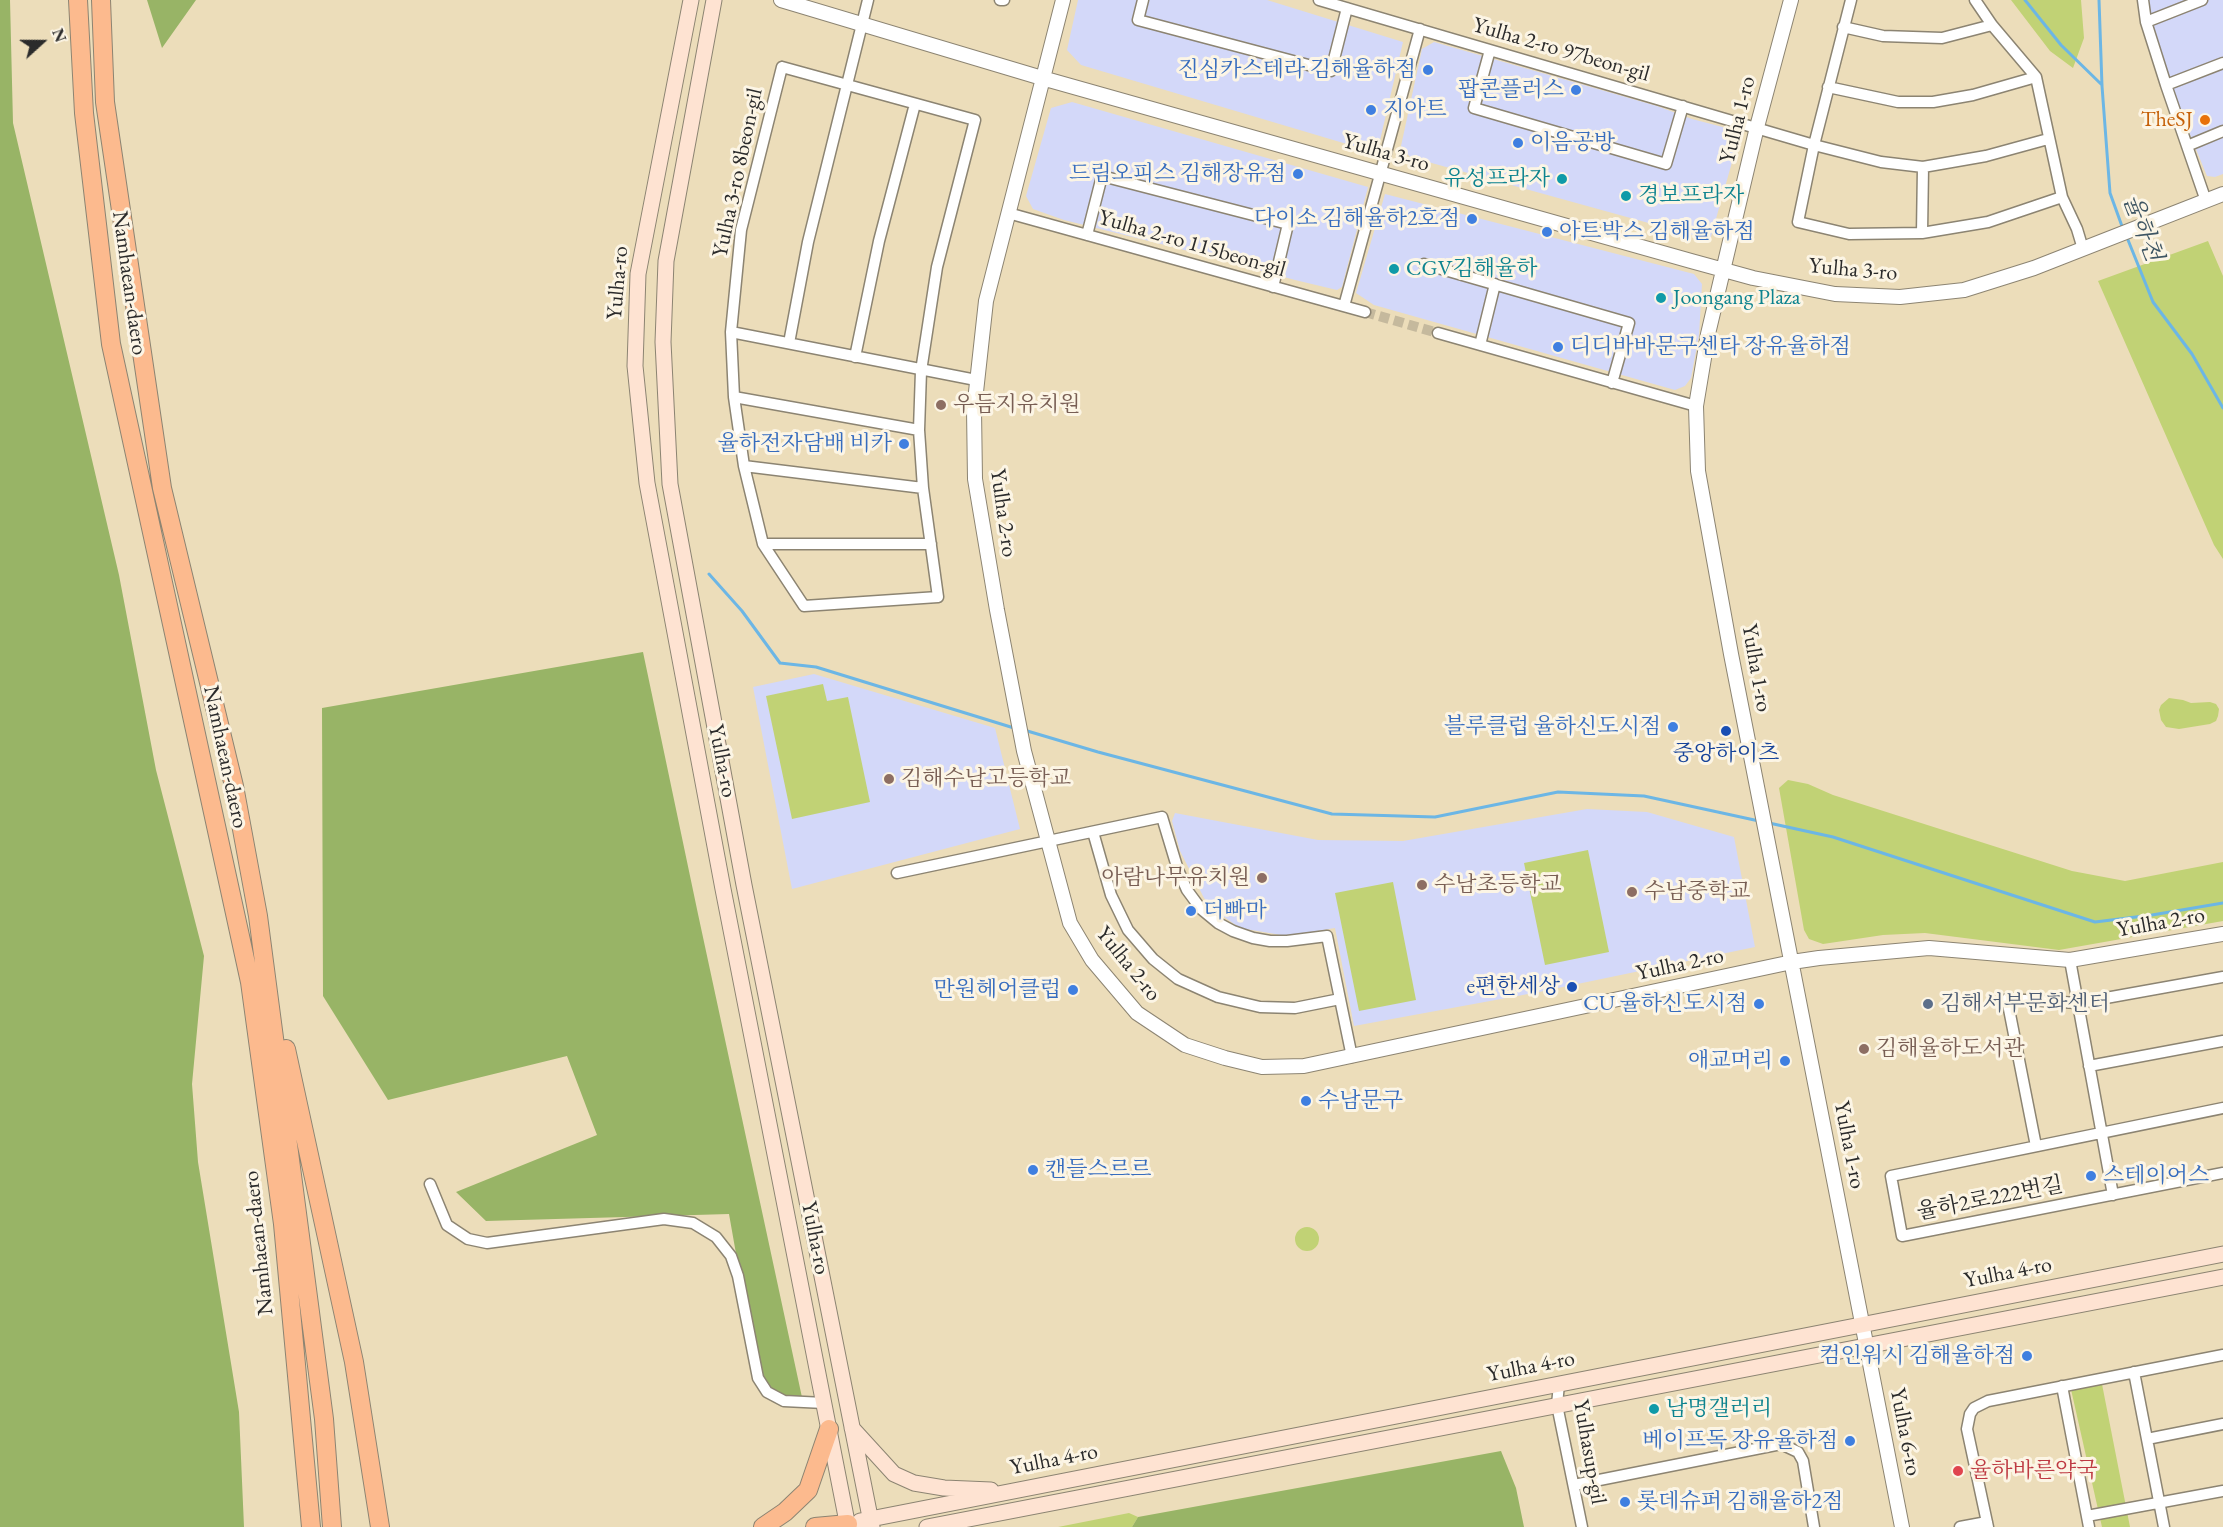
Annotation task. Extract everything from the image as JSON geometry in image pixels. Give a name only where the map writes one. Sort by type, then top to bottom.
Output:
[{"type":"highway","name":"Namhaean-daero","points":[[78,0],[84,114],[111,344],[250,982],[283,1224],[311,1527]]},
{"type":"highway","name":"Namhaean-daero","points":[[101,0],[105,102],[162,488],[234,786],[258,916],[324,1419],[332,1527]]},
{"type":"highway","points":[[258,916],[354,1362],[380,1527]]},
{"type":"highway","points":[[763,1527],[808,1490],[829,1429]]},
{"type":"highway","points":[[815,1527],[848,1525]]},
{"type":"main road","name":"Yulha-ro","points":[[691,0],[638,274],[635,366],[647,483],[723,889],[848,1525]]},
{"type":"main road","name":"Yulha-ro","points":[[714,0],[666,261],[663,342],[670,484],[744,885],[871,1523]]},
{"type":"main road","name":"Yulha 4-ro","points":[[848,1525],[871,1523],[1015,1491],[2223,1254]]},
{"type":"main road","name":"Yulha 4-ro","points":[[927,1527],[959,1524],[2223,1277]]},
{"type":"main road","points":[[852,1427],[894,1474],[914,1483],[944,1488],[1015,1491]]},
{"type":"street","name":"Yulha 3-ro","points":[[781,0],[1042,78],[1723,270],[1835,294],[1900,297],[1965,290],[2034,268],[2223,194]]},
{"type":"street","points":[[789,343],[808,242],[868,0]]},
{"type":"street","name":"Yulha 2-ro","points":[[1063,0],[986,301],[974,410],[975,478],[1024,751],[1071,922],[1092,960],[1137,1013],[1185,1045],[1225,1058],[1262,1067],[1304,1066],[1792,962],[1929,948],[2070,960],[2223,934]]},
{"type":"street","points":[[1143,0],[1138,20],[1331,70],[1347,8]]},
{"type":"street","name":"Yulha 2-ro 97beon-gil","points":[[1319,0],[1814,145],[1881,162],[1923,167],[1986,156],[2048,139]]},
{"type":"street","name":"Yulha 1-ro","points":[[1791,0],[1757,127],[1708,334],[1696,406],[1698,471],[1705,520],[1867,1346]]},
{"type":"street","points":[[1851,0],[1814,145],[1798,222],[1849,234],[1922,233],[1988,222],[2062,197]]},
{"type":"street","points":[[1975,0],[1992,25],[2036,77],[2062,197],[2077,229],[2089,246]]},
{"type":"street","points":[[2143,0],[2146,22],[2206,201]]},
{"type":"street","points":[[2146,22],[2202,0]]},
{"type":"street","points":[[1843,27],[1883,36],[1942,38],[1992,25]]},
{"type":"street","points":[[1344,306],[1420,29]]},
{"type":"street","points":[[1490,50],[1474,108],[1666,164],[1683,106]]},
{"type":"street","points":[[2166,85],[2223,63]]},
{"type":"street","name":"Yulha 3-ro 8beon-gil","points":[[731,332],[741,230],[782,67],[975,120],[938,267],[921,371]]},
{"type":"street","points":[[1828,87],[1898,102],[1933,102],[1973,95],[2036,77]]},
{"type":"street","points":[[855,357],[879,241],[915,104]]},
{"type":"street","points":[[2187,146],[2223,131]]},
{"type":"street","points":[[1922,233],[1923,167]]},
{"type":"street","points":[[1087,235],[1102,176],[1288,224],[1273,286]]},
{"type":"street","name":"Yulha 2-ro 115beon-gil","points":[[1008,213],[1365,312]]},
{"type":"street","points":[[1424,264],[1629,323],[1612,382]]},
{"type":"street","points":[[1480,345],[1496,284]]},
{"type":"street","points":[[921,371],[919,430],[923,488],[938,597],[804,606],[763,544],[744,466],[734,397],[731,332],[976,380]]},
{"type":"street","points":[[1438,333],[1696,406]]},
{"type":"street","points":[[734,397],[919,430]]},
{"type":"street","points":[[744,466],[923,488]]},
{"type":"street","points":[[763,544],[931,544]]},
{"type":"street","points":[[897,873],[1162,817],[1178,870],[1187,890],[1201,909],[1218,923],[1233,932],[1252,938],[1287,941],[1327,936],[1352,1057]]},
{"type":"street","points":[[1093,832],[1111,896],[1128,930],[1153,959],[1178,979],[1218,997],[1260,1007],[1295,1008],[1340,999]]},
{"type":"street","points":[[2070,960],[2113,1195]]},
{"type":"street","name":"율하2로222번길","points":[[2036,1146],[2007,999],[2078,1003],[2223,976]]},
{"type":"street","points":[[2090,1066],[2223,1041]]},
{"type":"street","name":"율하2로222번길","points":[[2223,1108],[1891,1176],[1902,1236],[2223,1173]]},
{"type":"street","points":[[430,1184],[447,1225],[468,1239],[487,1243],[664,1218],[693,1223],[716,1237],[731,1256],[738,1276],[758,1378],[767,1392],[784,1401],[824,1403]]},
{"type":"street","name":"Yulha 6-ro","points":[[1867,1346],[1902,1527]]},
{"type":"street","points":[[1960,1527],[1987,1525],[1968,1429],[1970,1414],[1974,1408],[1988,1401],[2223,1355]]},
{"type":"street","points":[[2134,1372],[2164,1527]]},
{"type":"street","name":"Yulhasup-gil","points":[[1559,1384],[1557,1406],[1582,1527]]},
{"type":"street","points":[[2062,1386],[2088,1522],[2159,1503],[2223,1491]]},
{"type":"street","points":[[2147,1438],[2223,1424]]},
{"type":"street","points":[[1574,1485],[1781,1444],[1798,1452],[1803,1461],[1814,1527]]},
{"type":"shaded area","points":[[1078,0],[1267,0],[1403,42],[1377,153],[1081,65],[1067,50]]},
{"type":"shaded area","points":[[2148,0],[2223,0],[2223,174],[2215,177],[2207,176],[2175,98],[2155,41]]},
{"type":"shaded area","points":[[1434,42],[1738,131],[1738,141],[1710,240],[1410,157],[1401,146],[1422,49]]},
{"type":"shaded area","points":[[1072,102],[1368,187],[1342,287],[1337,290],[1295,280],[1064,220],[1033,209],[1026,196],[1051,108]]},
{"type":"shaded area","points":[[1385,194],[1694,274],[1702,284],[1699,335],[1691,378],[1685,386],[1675,390],[1374,305],[1356,293]]},
{"type":"shaded area","name":"김해수남고등학교","points":[[814,674],[995,728],[1020,829],[792,889],[753,687]]},
{"type":"shaded area","points":[[1587,809],[1647,812],[1734,837],[1755,947],[1539,992],[1354,1026],[1335,928],[1287,936],[1240,928],[1217,912],[1204,898],[1180,851],[1172,821],[1175,813],[1318,840],[1403,841]]},
{"type":"green space","points":[[0,0],[10,0],[13,123],[119,575],[156,770],[204,956],[192,1084],[198,1162],[239,1412],[244,1527],[0,1527]]},
{"type":"green space","points":[[147,0],[196,0],[162,48]]},
{"type":"green space","points":[[2011,0],[2081,0],[2084,38],[2073,68],[2050,51]]},
{"type":"green space","points":[[2208,241],[2223,276],[2223,559],[2214,545],[2098,281]]},
{"type":"green space","points":[[643,652],[803,1402],[784,1401],[758,1378],[729,1214],[486,1221],[456,1192],[597,1135],[567,1056],[388,1100],[323,996],[322,708]]},
{"type":"green space","points":[[823,684],[827,701],[848,697],[870,802],[792,819],[766,696]]},
{"type":"green space","points":[[2169,698],[2191,703],[2216,704],[2219,709],[2216,721],[2179,729],[2166,727],[2161,720],[2159,710]]},
{"type":"green space","points":[[1788,780],[1808,784],[1833,795],[2072,871],[2125,881],[2223,862],[2223,921],[2059,950],[1925,933],[1883,935],[1823,944],[1809,939],[1804,930],[1779,788]]},
{"type":"green space","points":[[1588,850],[1609,952],[1545,965],[1524,863]]},
{"type":"green space","points":[[1393,882],[1416,1000],[1359,1011],[1335,893]]},
{"type":"green space","points":[[1307,1227],[1315,1231],[1319,1239],[1315,1247],[1307,1251],[1299,1247],[1295,1239],[1299,1231]]},
{"type":"green space","points":[[2101,1379],[2130,1527],[2102,1527],[2070,1385]]},
{"type":"green space","points":[[1501,1451],[1516,1488],[1524,1527],[1132,1527],[1138,1517]]},
{"type":"green space","points":[[1129,1513],[1138,1517],[1132,1527],[1058,1527]]},
{"type":"waterway","points":[[2025,0],[2061,45],[2102,85]]},
{"type":"waterway","name":"율하천","points":[[2099,0],[2102,86],[2110,193],[2123,229]]},
{"type":"waterway","name":"율하천","points":[[2126,235],[2153,302],[2192,354],[2223,408]]},
{"type":"waterway","points":[[709,574],[742,611],[780,663],[816,667],[1014,728]]},
{"type":"waterway","points":[[1024,730],[1332,814],[1435,817],[1558,792],[1644,796],[1759,821]]},
{"type":"waterway","points":[[1769,823],[1833,837],[2095,922],[2223,903]]},
{"type":"tunnel","points":[[1365,312],[1438,333]]},
{"type":"place","name":"진심카스테라 김해율하점","points":[[1428,70]]},
{"type":"place","name":"팝콘플러스","points":[[1576,90]]},
{"type":"place","name":"지아트","points":[[1371,110]]},
{"type":"place","name":"TheSJ","points":[[2205,120]]},
{"type":"place","name":"이음공방","points":[[1518,143]]},
{"type":"place","name":"드림오피스 김해장유점","points":[[1298,174]]},
{"type":"place","name":"유성프라자","points":[[1562,179]]},
{"type":"place","name":"경보프라자","points":[[1626,196]]},
{"type":"place","name":"다이소 김해율하2호점","points":[[1472,219]]},
{"type":"place","name":"아트박스 김해율하점","points":[[1547,232]]},
{"type":"place","name":"CGV김해율하","points":[[1394,269]]},
{"type":"place","name":"Joongang Plaza","points":[[1661,298]]},
{"type":"place","name":"디디바바문구센타 장유율하점","points":[[1558,347]]},
{"type":"place","name":"우듬지유치원","points":[[941,405]]},
{"type":"place","name":"율하전자담배 비카","points":[[904,444]]},
{"type":"place","name":"블루클럽 율하신도시점","points":[[1673,727]]},
{"type":"place","name":"중앙하이츠","points":[[1726,731]]},
{"type":"place","name":"김해수남고등학교","points":[[889,779]]},
{"type":"place","name":"아람나무유치원","points":[[1262,878]]},
{"type":"place","name":"수남초등학교","points":[[1422,885]]},
{"type":"place","name":"수남중학교","points":[[1632,892]]},
{"type":"place","name":"더빠마","points":[[1191,911]]},
{"type":"place","name":"e편한세상","points":[[1572,987]]},
{"type":"place","name":"만원헤어클럽","points":[[1073,990]]},
{"type":"place","name":"CU 율하신도시점","points":[[1759,1004]]},
{"type":"place","name":"김해서부문화센터","points":[[1928,1004]]},
{"type":"place","name":"김해율하도서관","points":[[1864,1049]]},
{"type":"place","name":"애교머리","points":[[1785,1061]]},
{"type":"place","name":"수남문구","points":[[1306,1101]]},
{"type":"place","name":"캔들스르르","points":[[1033,1170]]},
{"type":"place","name":"스테이어스","points":[[2091,1176]]},
{"type":"place","name":"컴인워시 김해율하점","points":[[2027,1356]]},
{"type":"place","name":"남명갤러리","points":[[1654,1409]]},
{"type":"place","name":"베이프독 장유율하점","points":[[1850,1441]]},
{"type":"place","name":"율하바른약국","points":[[1958,1471]]},
{"type":"place","name":"롯데슈퍼 김해율하2점","points":[[1625,1502]]}]
